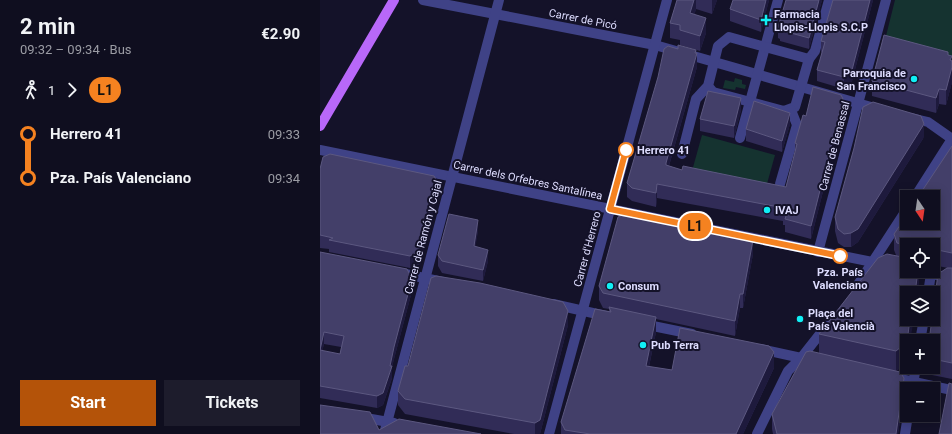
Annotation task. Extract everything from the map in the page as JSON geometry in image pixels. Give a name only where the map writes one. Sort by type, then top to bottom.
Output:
[{"type":"main road","points":[[320,126],[394,0]]},
{"type":"street","name":"Carrer de Picó","points":[[423,0],[655,45],[886,111]]},
{"type":"street","name":"Carrer de Ramón y Cajal","points":[[384,434],[499,0]]},
{"type":"street","name":"Carrer d'Herrero","points":[[549,434],[667,0]]},
{"type":"street","points":[[740,138],[778,0]]},
{"type":"street","points":[[708,86],[714,92],[784,111],[791,110],[795,107],[809,59],[815,51],[829,0]]},
{"type":"street","name":"Carrer de Benassal","points":[[818,252],[886,0]]},
{"type":"street","points":[[682,154],[696,99],[708,86],[718,46],[729,37],[809,59]]},
{"type":"street","points":[[780,184],[797,125],[791,110]]},
{"type":"street","points":[[900,115],[928,122],[952,139],[919,190]]},
{"type":"street","name":"Carrer dels Orfebres Santalínea","points":[[320,150],[900,268]]},
{"type":"street","points":[[853,292],[900,220]]},
{"type":"street","points":[[385,270],[452,284]]},
{"type":"street","points":[[940,276],[952,278]]},
{"type":"street","points":[[544,302],[619,318]]},
{"type":"street","points":[[757,434],[764,429],[788,371],[801,358],[834,316]]},
{"type":"street","points":[[634,322],[703,336]]},
{"type":"street","points":[[748,346],[822,362]]},
{"type":"street","points":[[883,375],[904,382]]},
{"type":"street","points":[[940,388],[952,390]]},
{"type":"street","points":[[350,415],[402,424]]},
{"type":"street","points":[[904,434],[907,422]]},
{"type":"green space","points":[[895,0],[952,0],[952,65],[884,44]]},
{"type":"green space","points":[[735,78],[742,80],[742,84],[746,85],[745,89],[736,87],[735,90],[723,88],[725,80],[734,82]]},
{"type":"green space","points":[[702,135],[775,155],[765,191],[692,171]]},
{"type":"building","points":[[677,0],[694,0],[690,13],[706,18],[700,36],[680,30],[680,25],[670,23]]},
{"type":"building","points":[[733,0],[766,0],[761,20],[730,9]]},
{"type":"building","points":[[786,0],[819,0],[809,38],[780,30],[778,27]]},
{"type":"building","points":[[833,0],[870,0],[851,74],[844,77],[817,70],[825,42],[821,41]]},
{"type":"building","name":"Parroquia de San Francisco","points":[[884,35],[948,52],[948,55],[952,56],[950,60],[952,61],[952,67],[946,90],[939,89],[936,98],[872,81]]},
{"type":"building","points":[[678,45],[696,50],[695,53],[697,53],[666,163],[666,165],[682,170],[683,166],[786,187],[797,144],[795,143],[803,115],[806,116],[813,87],[841,95],[843,99],[811,226],[785,219],[787,213],[783,211],[784,208],[657,184],[656,193],[632,188],[627,183],[658,77],[664,49],[668,46],[678,49]]},
{"type":"building","points":[[708,91],[741,98],[734,126],[700,119]]},
{"type":"building","points":[[754,101],[790,113],[782,141],[746,129]]},
{"type":"building","points":[[873,102],[921,116],[924,124],[858,229],[851,233],[844,234],[838,229],[835,217],[854,148],[863,107]]},
{"type":"building","points":[[952,146],[952,253],[940,250],[940,238],[900,238],[900,244],[897,243],[894,234],[900,225],[900,230],[940,230],[940,190],[923,190]]},
{"type":"building","points":[[330,154],[434,176],[437,181],[420,251],[410,256],[329,240],[333,238],[320,235],[320,169],[323,157]]},
{"type":"building","points":[[449,214],[478,220],[474,246],[488,250],[483,270],[442,261],[438,255]]},
{"type":"building","points":[[625,214],[753,240],[743,294],[740,294],[735,321],[603,293],[599,286],[618,217]]},
{"type":"building","points":[[320,252],[407,269],[412,279],[394,347],[390,366],[392,366],[383,393],[377,396],[320,386],[320,350]],"holes":[[[324,332],[344,336],[340,354],[320,350]]]},
{"type":"building","points":[[887,254],[900,257],[900,278],[917,278],[916,286],[900,286],[900,326],[909,326],[908,334],[900,334],[900,348],[896,351],[819,334],[878,258]]},
{"type":"building","points":[[947,268],[952,268],[952,363],[940,360],[940,334],[930,334],[931,326],[940,326],[940,286],[936,286],[937,278],[940,278],[940,273]]},
{"type":"building","points":[[436,276],[480,283],[563,302],[568,311],[540,420],[535,423],[405,399],[398,391],[405,366],[408,366],[431,278]]},
{"type":"building","points":[[609,307],[656,317],[646,366],[672,370],[680,328],[769,346],[774,352],[736,434],[590,434],[565,430],[561,422],[595,309],[611,312]]},
{"type":"building","points":[[810,351],[900,372],[904,378],[903,382],[900,382],[900,406],[896,434],[777,434],[772,414],[806,352]]},
{"type":"building","points":[[949,383],[952,384],[952,434],[939,434]]},
{"type":"building","points":[[320,405],[370,412],[379,430],[399,419],[481,434],[320,434]]},
{"type":"bus line","name":"L1","points":[[626,150],[610,209],[840,256]]},
{"type":"place","name":"Farmacia Llopis-Llopis S.C.P","points":[[766,20]]},
{"type":"place","name":"Parroquia de San Francisco","points":[[914,79]]},
{"type":"place","name":"Herrero 41","points":[[626,150]]},
{"type":"place","name":"IVAJ","points":[[767,210]]},
{"type":"place","name":"Pza. País Valenciano","points":[[840,256]]},
{"type":"place","name":"Consum","points":[[610,286]]},
{"type":"place","name":"Plaça del País Valencià","points":[[800,319]]},
{"type":"place","name":"Pub Terra","points":[[643,345]]}]
